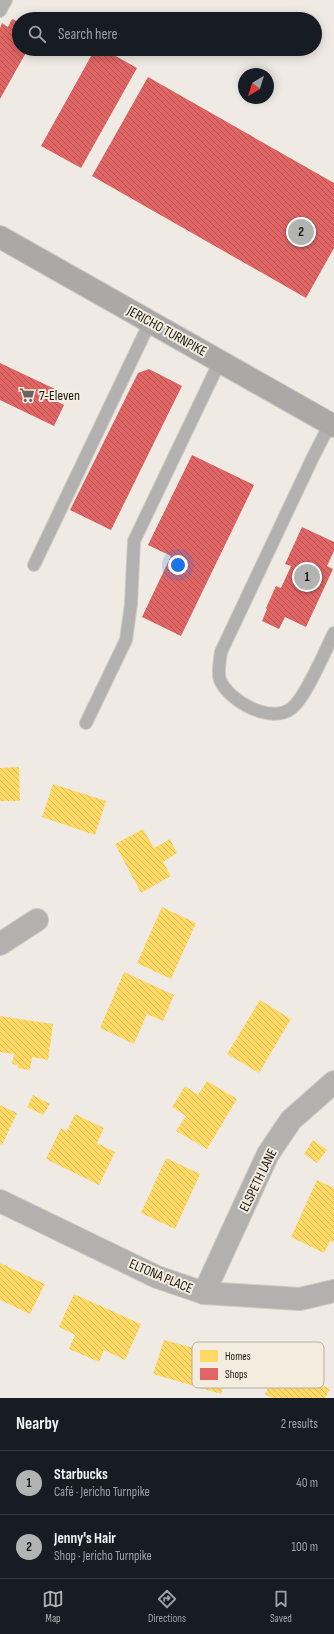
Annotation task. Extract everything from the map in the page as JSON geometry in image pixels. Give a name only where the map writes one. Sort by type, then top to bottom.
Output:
[{"type":"main road","name":"JERICHO TURNPIKE","points":[[0,238],[332,425]]},
{"type":"street","points":[[0,944],[37,920]]},
{"type":"street","name":"ELSPETH LANE","points":[[204,1293],[268,1154],[291,1120],[334,1082]]},
{"type":"street","name":"ELTONA PLACE","points":[[0,1201],[157,1277],[204,1293],[300,1299],[334,1291]]},
{"type":"lane","points":[[0,10],[6,0]]},
{"type":"lane","points":[[34,565],[150,322]]},
{"type":"lane","points":[[86,723],[126,640],[132,604],[134,541],[220,361]]},
{"type":"lane","points":[[332,425],[313,457],[221,652],[219,666],[220,679],[230,695],[254,710],[275,715],[291,709],[302,697],[334,633]]},
{"type":"building: Homes","points":[[19,767],[20,801],[0,801],[0,768]]},
{"type":"building: Homes","points":[[53,784],[106,801],[95,835],[42,817]]},
{"type":"building: Homes","points":[[143,829],[154,848],[170,839],[177,853],[163,862],[171,876],[141,893],[115,844]]},
{"type":"building: Homes","points":[[162,907],[196,923],[171,979],[137,963]]},
{"type":"building: Homes","points":[[124,972],[174,995],[163,1021],[147,1014],[134,1044],[100,1028]]},
{"type":"building: Homes","points":[[260,1000],[291,1019],[259,1073],[227,1054]]},
{"type":"building: Homes","points":[[0,1016],[53,1024],[48,1060],[32,1057],[30,1070],[18,1068],[18,1065],[12,1064],[14,1054],[0,1052]]},
{"type":"building: Homes","points":[[207,1081],[237,1099],[207,1149],[176,1131],[186,1116],[172,1107],[185,1086],[198,1095]]},
{"type":"building: Homes","points":[[33,1095],[50,1104],[43,1115],[27,1107]]},
{"type":"building: Homes","points":[[0,1105],[17,1113],[2,1145],[0,1144]]},
{"type":"building: Homes","points":[[75,1114],[104,1128],[97,1143],[115,1152],[99,1185],[46,1159],[61,1128],[67,1131]]},
{"type":"building: Homes","points":[[313,1140],[327,1150],[317,1163],[304,1154]]},
{"type":"building: Homes","points":[[166,1158],[200,1174],[175,1229],[141,1213]]},
{"type":"building: Homes","points":[[317,1180],[334,1188],[334,1242],[330,1241],[324,1253],[291,1237]]},
{"type":"building: Homes","points":[[0,1263],[45,1284],[30,1314],[0,1300]]},
{"type":"building: Homes","points":[[74,1294],[141,1324],[125,1360],[104,1350],[99,1362],[69,1349],[75,1335],[59,1327]]},
{"type":"building: Homes","points":[[164,1340],[192,1347],[192,1385],[153,1374]]},
{"type":"building: Homes","points":[[324,1386],[330,1389],[325,1398],[272,1398],[265,1394],[268,1388],[324,1388]]},
{"type":"building: Homes","points":[[201,1388],[223,1388],[221,1394]]},
{"type":"building: Shops","points":[[12,19],[12,56],[24,56],[0,99],[0,28],[2,23],[8,27]]},
{"type":"building: Shops","points":[[91,56],[116,56],[137,68],[81,168],[41,146]]},
{"type":"building: Shops","points":[[148,77],[334,183],[334,248],[306,298],[92,176]]},
{"type":"building: Shops","name":"7-Eleven","points":[[0,363],[57,390],[52,399],[64,405],[54,426],[0,400]]},
{"type":"building: Shops","points":[[149,369],[182,386],[111,530],[70,510],[138,373]]},
{"type":"building: Shops","points":[[192,455],[254,485],[181,636],[142,617],[171,556],[148,545]]},
{"type":"building: Shops","points":[[302,527],[334,542],[334,551],[327,566],[333,569],[306,627],[285,617],[279,629],[262,621],[276,586],[281,588],[291,566],[285,564]]},
{"type":"place","name":"Jenny's Hair","points":[[301,232]]},
{"type":"place","name":"7-Eleven","points":[[27,395]]},
{"type":"place","name":"Starbucks","points":[[307,577]]}]
